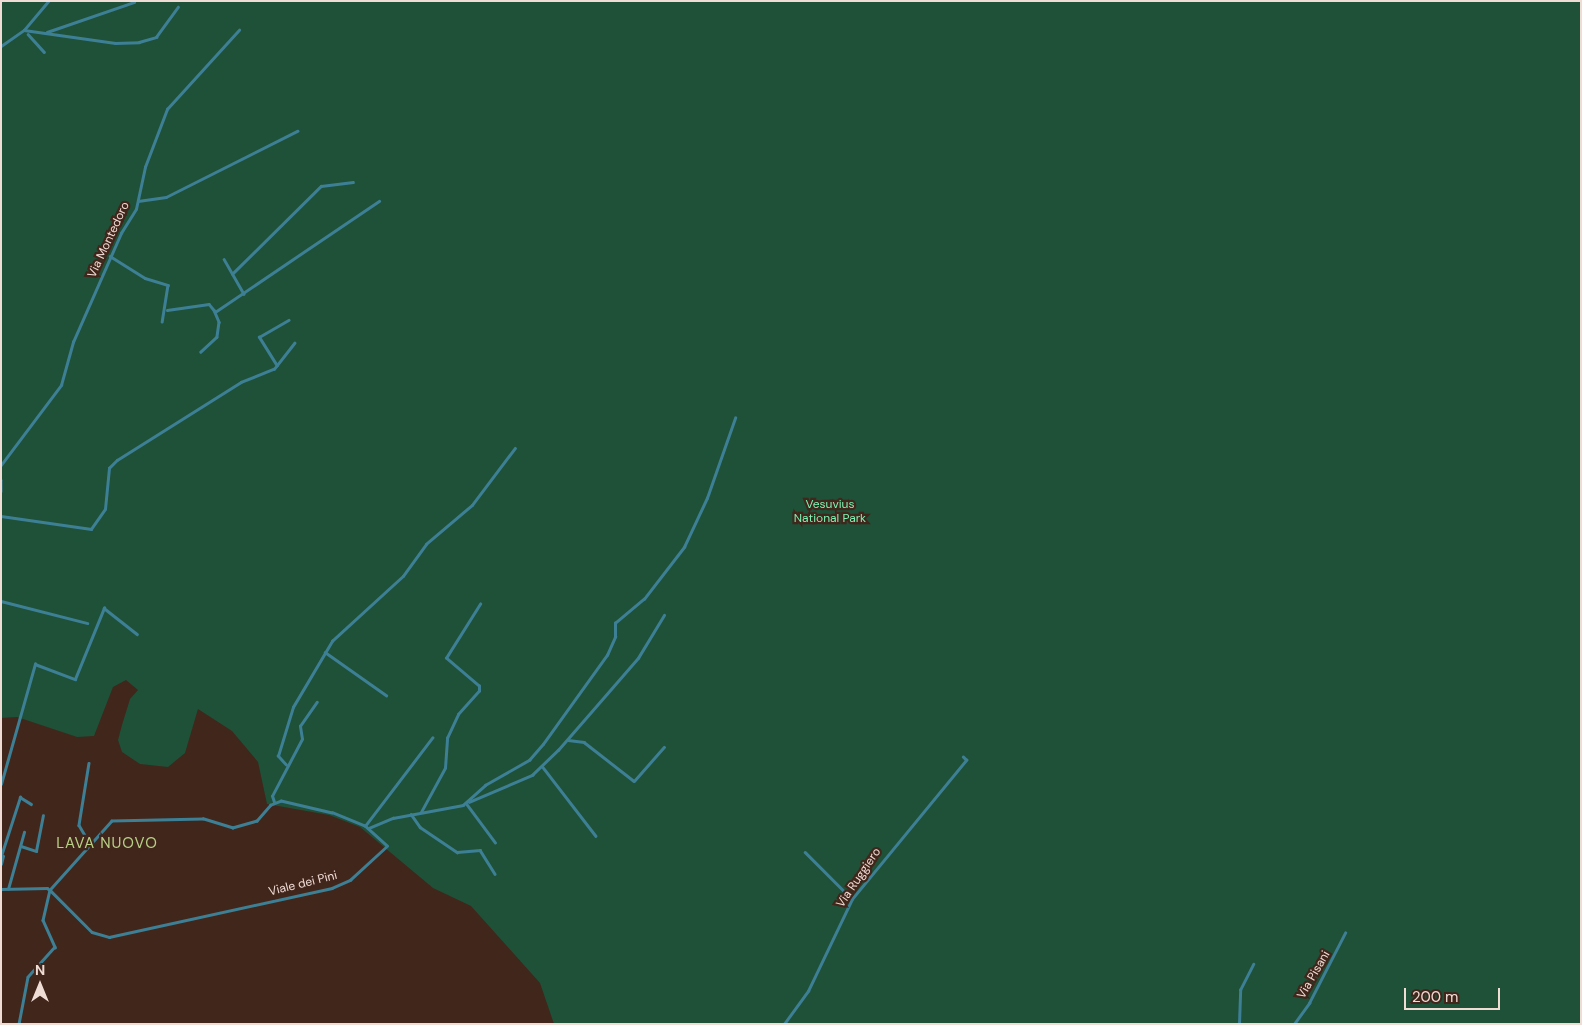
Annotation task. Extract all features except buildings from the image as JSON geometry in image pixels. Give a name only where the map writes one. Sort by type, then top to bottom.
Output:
[{"type":"street","points":[[1,46],[24,30],[48,1]]},
{"type":"street","points":[[45,33],[134,2]]},
{"type":"street","points":[[28,34],[45,33],[115,43],[139,42],[156,37],[178,7]]},
{"type":"street","points":[[24,30],[44,52]]},
{"type":"street","name":"Via Montedoro","points":[[1,465],[61,385],[73,342],[110,256],[138,201],[167,109],[239,30]]},
{"type":"street","points":[[138,201],[166,198],[298,131]]},
{"type":"street","points":[[232,274],[321,186],[353,182]]},
{"type":"street","points":[[215,312],[379,201]]},
{"type":"street","points":[[110,256],[145,278],[168,285],[167,310],[162,322]]},
{"type":"street","points":[[224,259],[244,294]]},
{"type":"street","points":[[167,310],[209,304],[215,312],[217,337],[201,352]]},
{"type":"street","points":[[277,366],[259,337],[289,320]]},
{"type":"street","points":[[1,516],[91,529],[105,509],[109,468],[117,460],[241,382],[277,366],[294,343]]},
{"type":"street","points":[[467,803],[485,785],[529,760],[543,744],[607,655],[615,637],[615,623],[644,599],[670,569],[707,498],[735,418]]},
{"type":"street","points":[[286,765],[278,759],[280,743],[298,692],[324,652],[403,576],[426,544],[472,505],[515,448]]},
{"type":"street","points":[[1,480],[1,490]]},
{"type":"street","points":[[1,600],[88,624]]},
{"type":"street","points":[[421,812],[445,768],[446,738],[458,714],[479,691],[479,686],[446,658],[480,604]]},
{"type":"street","points":[[1,784],[35,664],[75,678],[104,608],[137,634]]},
{"type":"street","points":[[369,828],[411,814],[467,803],[521,780],[541,765],[568,740],[648,644],[652,628],[664,615]]},
{"type":"street","points":[[324,652],[386,695]]},
{"type":"street","points":[[19,1024],[28,977],[55,947],[43,920],[50,890],[90,844],[112,821],[121,818],[203,819],[233,828],[261,819],[274,802],[272,796],[286,765],[302,738],[300,726],[317,702]]},
{"type":"street","points":[[365,826],[432,738]]},
{"type":"street","points":[[568,740],[584,742],[634,781],[664,747]]},
{"type":"street","name":"Via Ruggiero","points":[[784,1024],[808,991],[852,899],[966,760],[962,757]]},
{"type":"street","points":[[89,762],[80,825],[90,844]]},
{"type":"street","points":[[541,765],[596,836]]},
{"type":"street","points":[[1,864],[20,797],[31,804]]},
{"type":"street","name":"Viale dei Pini","points":[[50,890],[92,932],[109,937],[340,885],[387,846],[369,828],[332,812],[274,802]]},
{"type":"street","points":[[467,803],[494,842]]},
{"type":"street","points":[[411,814],[420,828],[457,852],[480,850],[495,874]]},
{"type":"street","points":[[21,846],[36,851],[43,816]]},
{"type":"street","points":[[8,889],[24,832]]},
{"type":"street","points":[[805,852],[852,899]]},
{"type":"street","points":[[1,889],[50,890]]},
{"type":"street","name":"Via Pisani","points":[[1294,1024],[1309,1003],[1345,933]]},
{"type":"street","points":[[1239,1024],[1240,990],[1253,964]]},
{"type":"green space","name":"Vesuvius National Park","points":[[1,1],[1581,1],[1581,1024],[554,1024],[540,983],[471,906],[433,888],[360,827],[329,815],[267,804],[258,762],[232,731],[198,709],[185,753],[168,767],[140,764],[122,752],[118,740],[130,699],[138,690],[126,680],[113,687],[94,736],[77,737],[17,717],[1,718]]},
{"type":"district","name":"LAVA NUOVO","points":[[107,844]]}]
